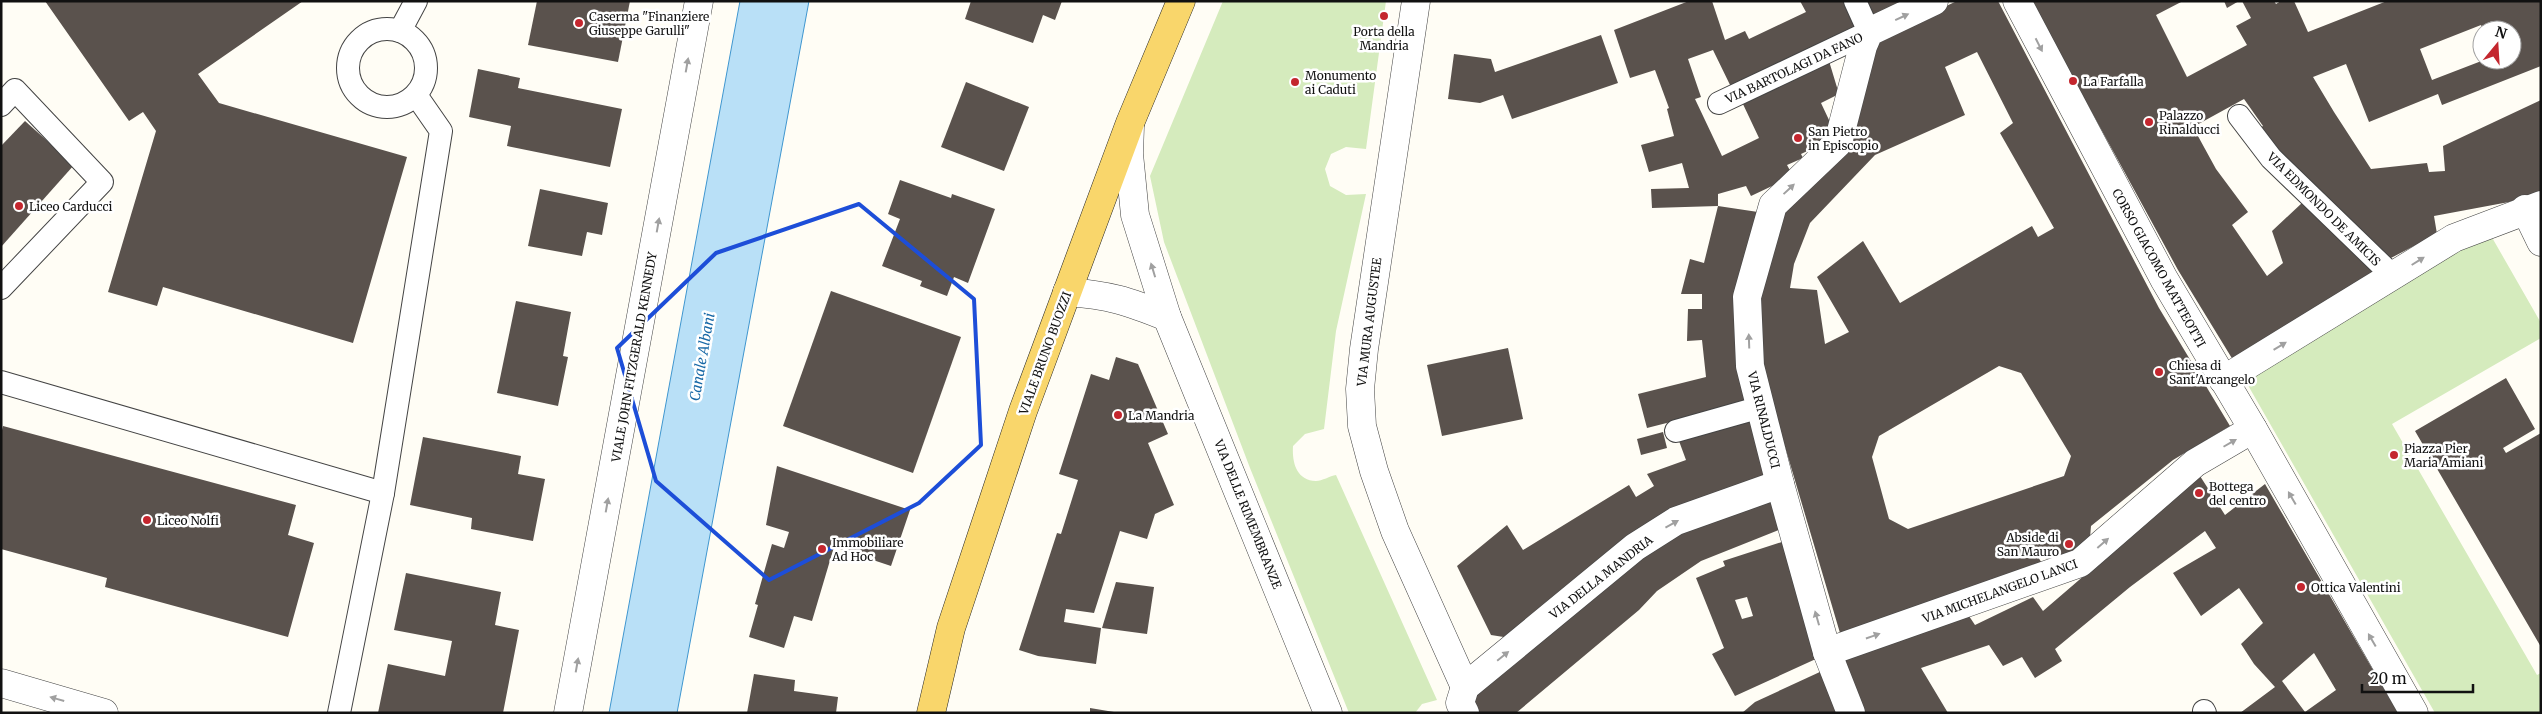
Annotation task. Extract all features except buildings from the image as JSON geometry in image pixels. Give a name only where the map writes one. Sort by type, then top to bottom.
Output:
[{"type":"main road","name":"VIALE BRUNO BUOZZI","points":[[931,713],[951,628],[1023,411],[1130,123],[1181,1]]},
{"type":"street","name":"VIALE JOHN FITZGERALD KENNEDY","points":[[568,713],[699,1]]},
{"type":"street","name":"VIA MURA AUGUSTEE","points":[[1416,1],[1364,348],[1360,389],[1362,426],[1374,471],[1395,531],[1465,700]]},
{"type":"street","name":"VIA BARTOLAGI DA FANO","points":[[1869,32],[1934,1]]},
{"type":"street","name":"CORSO GIACOMO MATTEOTTI","points":[[2017,1],[2164,280],[2253,430],[2414,713]]},
{"type":"street","name":"VIA RINALDUCCI","points":[[1852,713],[1827,652],[1780,484],[1750,366],[1747,297],[1772,205],[1838,143],[1863,46],[1869,32]]},
{"type":"street","name":"VIA DELLE RIMEMBRANZE","points":[[1130,123],[1129,154],[1135,216],[1167,317],[1328,713]]},
{"type":"street","name":"VIA EDMONDO DE AMICIS","points":[[2223,380],[2454,238],[2533,207]]},
{"type":"street","points":[[2533,207],[2541,242]]},
{"type":"street","points":[[1067,292],[1104,295],[1124,300],[1167,317]]},
{"type":"street","name":"VIA MICHELANGELO LANCI","points":[[1827,652],[2080,563],[2195,463],[2253,430]]},
{"type":"street","name":"VIA DELLA MANDRIA","points":[[1465,700],[1635,547],[1676,521],[1780,484]]},
{"type":"street","points":[[1,683],[104,713]]},
{"type":"lane","points":[[400,31],[416,1]]},
{"type":"lane","name":"VIA BARTOLAGI DA FANO","points":[[1718,103],[1869,32],[1855,1]]},
{"type":"lane","points":[[387,29],[400,31],[411,36],[420,46],[426,58],[427,71],[424,84],[416,95],[404,104],[390,108],[375,106],[362,98],[352,87],[348,73],[348,58],[354,46],[363,37],[374,31],[387,29]]},
{"type":"lane","points":[[1,105],[15,90],[102,182],[1,288]]},
{"type":"lane","points":[[339,713],[383,493],[441,131],[416,95]]},
{"type":"lane","name":"VIA EDMONDO DE AMICIS","points":[[2239,116],[2271,158],[2393,276]]},
{"type":"lane","points":[[1,382],[383,493]]},
{"type":"lane","points":[[1676,431],[1761,407]]},
{"type":"highlighted area","points":[[859,204],[974,299],[981,445],[919,503],[769,580],[656,481],[617,348],[716,253]]},
{"type":"green space","points":[[1223,1],[1386,1],[1366,149],[1346,147],[1331,154],[1325,169],[1330,186],[1346,195],[1366,194],[1336,331],[1324,429],[1305,434],[1293,446],[1293,458],[1300,474],[1309,480],[1316,481],[1336,475],[1437,700],[1422,704],[1415,713],[1349,713],[1250,468],[1164,242],[1150,176]]},
{"type":"green space","name":"Piazza Pier Maria Amiani","points":[[2490,234],[2541,323],[2541,338],[2392,424],[2537,675],[2541,673],[2541,713],[2435,713],[2245,380],[2462,246]]},
{"type":"water","name":"Canale Albani","points":[[740,1],[809,1],[677,713],[609,713]]},
{"type":"place","name":"Porta della Mandria","points":[[1384,16]]},
{"type":"place","name":"Caserma \"Finanziere Giuseppe Garulli\"","points":[[579,23]]},
{"type":"place","name":"La Farfalla","points":[[2073,81]]},
{"type":"place","name":"Monumento ai Caduti","points":[[1295,82]]},
{"type":"place","name":"Palazzo Rinalducci","points":[[2149,122]]},
{"type":"place","name":"San Pietro in Episcopio","points":[[1798,138]]},
{"type":"place","name":"Liceo Carducci","points":[[19,206]]},
{"type":"place","name":"Chiesa di Sant'Arcangelo","points":[[2159,372]]},
{"type":"place","name":"La Mandria","points":[[1118,415]]},
{"type":"place","name":"Piazza Pier Maria Amiani","points":[[2394,455]]},
{"type":"place","name":"Bottega del centro","points":[[2199,493]]},
{"type":"place","name":"Liceo Nolfi","points":[[147,520]]},
{"type":"place","name":"Abside di San Mauro","points":[[2069,544]]},
{"type":"place","name":"Immobiliare Ad Hoc","points":[[822,549]]},
{"type":"place","name":"Ottica Valentini","points":[[2301,587]]}]
